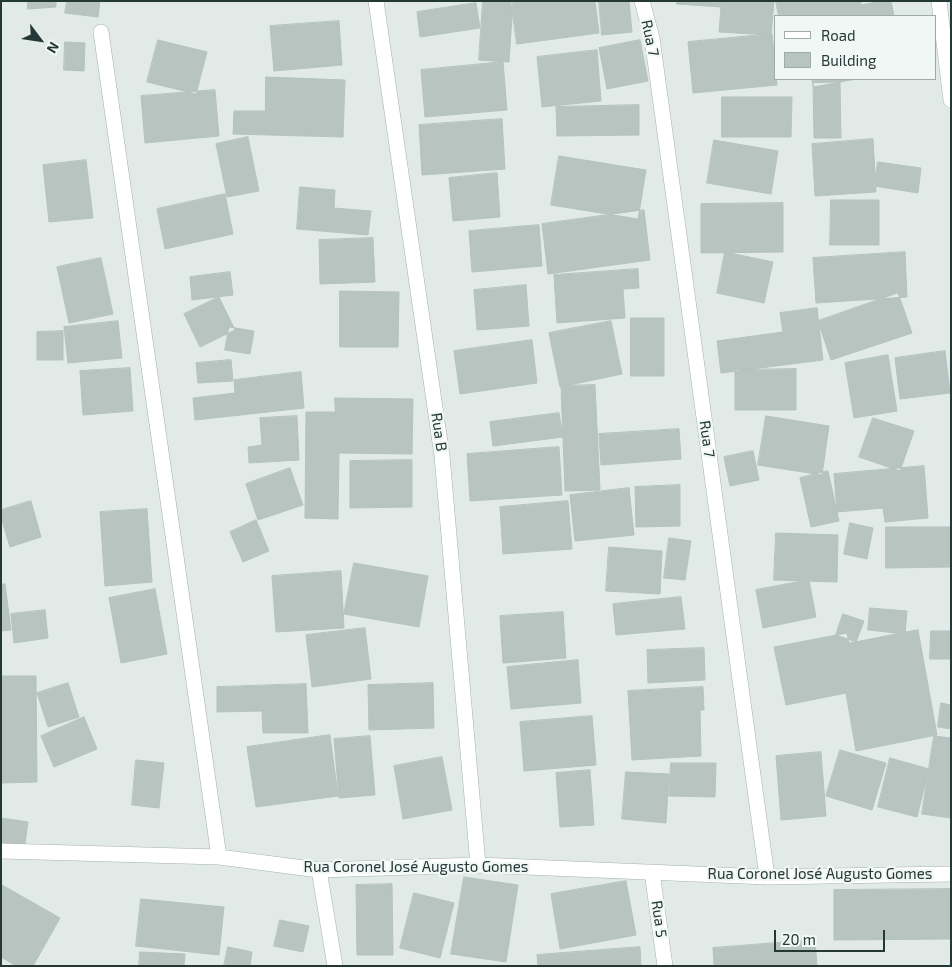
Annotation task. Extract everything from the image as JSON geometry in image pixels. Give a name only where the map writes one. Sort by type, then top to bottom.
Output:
[{"type":"street","name":"Rua B","points":[[376,1],[442,456],[478,865]]},
{"type":"street","name":"Rua 7","points":[[642,1],[652,38],[768,877]]},
{"type":"street","points":[[939,1],[951,100]]},
{"type":"street","points":[[101,32],[219,857]]},
{"type":"street","name":"Rua Coronel José Augusto Gomes","points":[[1,851],[219,857],[319,870],[478,865],[768,877],[951,874]]},
{"type":"street","points":[[319,870],[335,966]]},
{"type":"street","name":"Rua 5","points":[[652,872],[665,966]]},
{"type":"building","points":[[28,1],[56,1],[56,7],[28,9]]},
{"type":"building","points":[[67,1],[100,1],[98,17],[65,13]]},
{"type":"building","points":[[483,1],[513,1],[509,62],[479,60]]},
{"type":"building","points":[[511,1],[595,1],[599,33],[517,44]]},
{"type":"building","points":[[599,1],[629,1],[632,32],[602,35]]},
{"type":"building","points":[[677,1],[774,1],[771,35],[719,32],[721,7],[677,4]]},
{"type":"building","points":[[776,1],[861,1],[861,5],[891,1],[894,15],[779,15]]},
{"type":"building","points":[[476,3],[480,28],[420,37],[417,12]]},
{"type":"building","points":[[339,21],[342,65],[274,71],[270,26]]},
{"type":"building","points":[[772,34],[774,80],[777,80],[777,85],[693,93],[688,42]]},
{"type":"building","points":[[158,40],[207,52],[196,94],[147,82]]},
{"type":"building","points":[[640,40],[648,81],[607,89],[599,48]]},
{"type":"building","points":[[65,42],[85,43],[84,71],[64,70]]},
{"type":"building","points":[[597,50],[601,101],[542,107],[537,57]]},
{"type":"building","points":[[503,62],[507,110],[425,117],[421,70]]},
{"type":"building","points":[[266,77],[345,80],[343,137],[233,134],[234,111],[265,111]]},
{"type":"building","points":[[812,80],[851,80],[814,87]]},
{"type":"building","points":[[840,82],[841,138],[814,138],[813,83]]},
{"type":"building","points":[[215,90],[219,136],[145,143],[141,96]]},
{"type":"building","points":[[722,97],[792,97],[791,137],[722,137]]},
{"type":"building","points":[[639,105],[639,135],[557,136],[556,107]]},
{"type":"building","points":[[502,119],[505,169],[422,175],[419,125]]},
{"type":"building","points":[[248,137],[259,191],[227,197],[216,144]]},
{"type":"building","points":[[873,139],[876,192],[815,196],[812,144]]},
{"type":"building","points":[[714,140],[778,151],[771,194],[707,183]]},
{"type":"building","points":[[559,156],[646,170],[638,219],[551,205]]},
{"type":"building","points":[[86,160],[93,218],[49,222],[43,165]]},
{"type":"building","points":[[878,162],[921,168],[918,193],[874,186]]},
{"type":"building","points":[[497,173],[500,217],[453,221],[449,178]]},
{"type":"building","points":[[300,187],[335,190],[334,208],[371,211],[368,235],[297,229]]},
{"type":"building","points":[[225,194],[233,234],[165,249],[157,209]]},
{"type":"building","points":[[831,200],[879,200],[879,245],[830,245]]},
{"type":"building","points":[[783,203],[783,252],[701,253],[701,204]]},
{"type":"building","points":[[644,210],[650,260],[548,274],[542,224]]},
{"type":"building","points":[[539,225],[542,266],[472,272],[469,231]]},
{"type":"building","points":[[373,238],[375,282],[320,284],[319,240]]},
{"type":"building","points":[[725,252],[773,262],[764,303],[717,293]]},
{"type":"building","points":[[905,252],[907,297],[816,303],[813,258]]},
{"type":"building","points":[[101,258],[113,314],[69,323],[57,267]]},
{"type":"building","points":[[638,269],[639,288],[623,289],[625,318],[557,323],[554,275]]},
{"type":"building","points":[[230,272],[233,295],[192,300],[190,277]]},
{"type":"building","points":[[526,285],[529,326],[477,330],[474,290]]},
{"type":"building","points":[[340,291],[399,292],[398,347],[340,347]]},
{"type":"building","points":[[898,293],[912,333],[831,360],[818,321]]},
{"type":"building","points":[[219,297],[235,330],[200,347],[184,314]]},
{"type":"building","points":[[817,308],[823,360],[721,373],[717,341],[783,332],[780,313]]},
{"type":"building","points":[[631,318],[664,318],[664,376],[631,376]]},
{"type":"building","points":[[118,321],[122,358],[68,363],[64,327]]},
{"type":"building","points":[[611,321],[622,374],[560,387],[549,333]]},
{"type":"building","points":[[229,327],[254,331],[250,354],[225,350]]},
{"type":"building","points":[[63,331],[63,360],[37,360],[37,332]]},
{"type":"building","points":[[532,340],[537,383],[460,394],[454,351]]},
{"type":"building","points":[[945,351],[950,393],[900,399],[895,358]]},
{"type":"building","points":[[888,355],[897,411],[854,418],[845,363]]},
{"type":"building","points":[[231,360],[233,381],[198,383],[196,363]]},
{"type":"building","points":[[130,368],[133,411],[83,415],[80,371]]},
{"type":"building","points":[[796,369],[796,410],[735,410],[735,370]]},
{"type":"building","points":[[301,372],[304,408],[195,420],[193,398],[235,393],[234,380]]},
{"type":"building","points":[[595,385],[600,490],[565,491],[561,386]]},
{"type":"building","points":[[335,398],[413,399],[412,454],[339,453],[338,519],[305,518],[306,412],[335,412]]},
{"type":"building","points":[[559,413],[563,437],[493,446],[490,422]]},
{"type":"building","points":[[297,416],[299,460],[249,463],[248,447],[262,445],[260,418]]},
{"type":"building","points":[[766,416],[829,426],[822,475],[758,465]]},
{"type":"building","points":[[873,418],[914,431],[900,471],[859,457]]},
{"type":"building","points":[[679,429],[681,459],[601,465],[599,434]]},
{"type":"building","points":[[559,447],[562,495],[470,501],[467,454]]},
{"type":"building","points":[[753,451],[759,480],[730,486],[724,457]]},
{"type":"building","points":[[412,460],[412,507],[350,508],[350,461]]},
{"type":"building","points":[[924,466],[928,518],[885,522],[883,508],[837,512],[834,474]]},
{"type":"building","points":[[290,468],[303,505],[258,520],[246,484]]},
{"type":"building","points":[[828,471],[839,521],[811,527],[800,478]]},
{"type":"building","points":[[680,485],[680,526],[636,527],[635,487]]},
{"type":"building","points":[[629,488],[634,535],[575,541],[570,495]]},
{"type":"building","points":[[31,501],[41,537],[10,547],[1,517],[1,510]]},
{"type":"building","points":[[568,501],[572,549],[503,554],[500,507]]},
{"type":"building","points":[[147,509],[152,582],[105,586],[100,512]]},
{"type":"building","points":[[256,520],[269,551],[243,562],[230,532]]},
{"type":"building","points":[[850,523],[873,528],[867,559],[844,554]]},
{"type":"building","points":[[886,527],[951,527],[951,567],[886,568]]},
{"type":"building","points":[[776,533],[838,535],[837,582],[774,580]]},
{"type":"building","points":[[669,538],[691,541],[685,580],[664,578]]},
{"type":"building","points":[[609,547],[662,551],[660,594],[606,591]]},
{"type":"building","points":[[354,563],[428,576],[419,627],[344,614]]},
{"type":"building","points":[[341,571],[344,628],[276,632],[272,576]]},
{"type":"building","points":[[809,580],[816,617],[763,628],[756,590]]},
{"type":"building","points":[[5,584],[11,630],[1,631],[1,585]]},
{"type":"building","points":[[155,589],[167,654],[121,663],[109,598]]},
{"type":"building","points":[[681,597],[685,629],[616,635],[613,604]]},
{"type":"building","points":[[870,608],[907,611],[905,634],[868,630]]},
{"type":"building","points":[[45,610],[48,638],[14,643],[11,614]]},
{"type":"building","points":[[563,612],[566,658],[503,663],[500,616]]},
{"type":"building","points":[[843,614],[864,621],[856,642],[836,635]]},
{"type":"building","points":[[365,628],[371,679],[312,687],[306,635]]},
{"type":"building","points":[[918,630],[937,735],[856,751],[846,693],[786,705],[774,647],[847,633],[849,643]]},
{"type":"building","points":[[931,631],[951,631],[951,659],[930,659]]},
{"type":"building","points":[[704,648],[705,680],[648,683],[647,650]]},
{"type":"building","points":[[578,660],[581,703],[511,709],[507,667]]},
{"type":"building","points":[[1,676],[36,676],[37,782],[1,783]]},
{"type":"building","points":[[68,683],[79,717],[48,727],[37,693]]},
{"type":"building","points":[[433,683],[434,728],[369,730],[368,685]]},
{"type":"building","points":[[306,684],[308,733],[263,733],[262,711],[217,712],[217,687]]},
{"type":"building","points":[[703,687],[704,710],[700,710],[701,756],[632,760],[628,691]]},
{"type":"building","points":[[941,703],[951,705],[951,729],[938,727]]},
{"type":"building","points":[[592,716],[596,765],[524,771],[520,722]]},
{"type":"building","points":[[84,717],[97,749],[54,767],[41,736]]},
{"type":"building","points":[[330,735],[338,796],[256,807],[247,747]]},
{"type":"building","points":[[370,736],[375,795],[339,798],[334,739]]},
{"type":"building","points":[[934,736],[951,738],[951,818],[922,814]]},
{"type":"building","points":[[840,750],[886,763],[872,810],[826,796]]},
{"type":"building","points":[[821,752],[826,816],[781,820],[776,756]]},
{"type":"building","points":[[442,757],[452,810],[403,819],[394,766]]},
{"type":"building","points":[[890,758],[929,769],[917,817],[878,807]]},
{"type":"building","points":[[136,760],[164,763],[159,808],[132,805]]},
{"type":"building","points":[[671,763],[716,763],[715,797],[669,796]]},
{"type":"building","points":[[590,770],[594,825],[560,827],[556,773]]},
{"type":"building","points":[[626,772],[669,774],[666,823],[622,819]]},
{"type":"building","points":[[1,818],[28,822],[24,850],[1,847]]},
{"type":"building","points":[[464,877],[518,885],[506,962],[451,954]]},
{"type":"building","points":[[626,881],[636,935],[560,949],[551,894]]},
{"type":"building","points":[[392,884],[393,955],[357,955],[356,885]]},
{"type":"building","points":[[2,885],[60,918],[33,966],[16,966],[1,957]]},
{"type":"building","points":[[951,889],[951,939],[834,940],[834,890]]},
{"type":"building","points":[[414,893],[454,903],[440,958],[400,948]]},
{"type":"building","points":[[141,899],[224,907],[219,955],[136,946]]},
{"type":"building","points":[[280,920],[309,926],[303,952],[274,946]]},
{"type":"building","points":[[815,940],[817,966],[714,966],[713,948]]},
{"type":"building","points":[[228,947],[252,952],[250,966],[224,966]]},
{"type":"building","points":[[640,947],[641,966],[538,966],[537,955]]},
{"type":"building","points":[[140,952],[185,954],[184,966],[139,966]]}]
